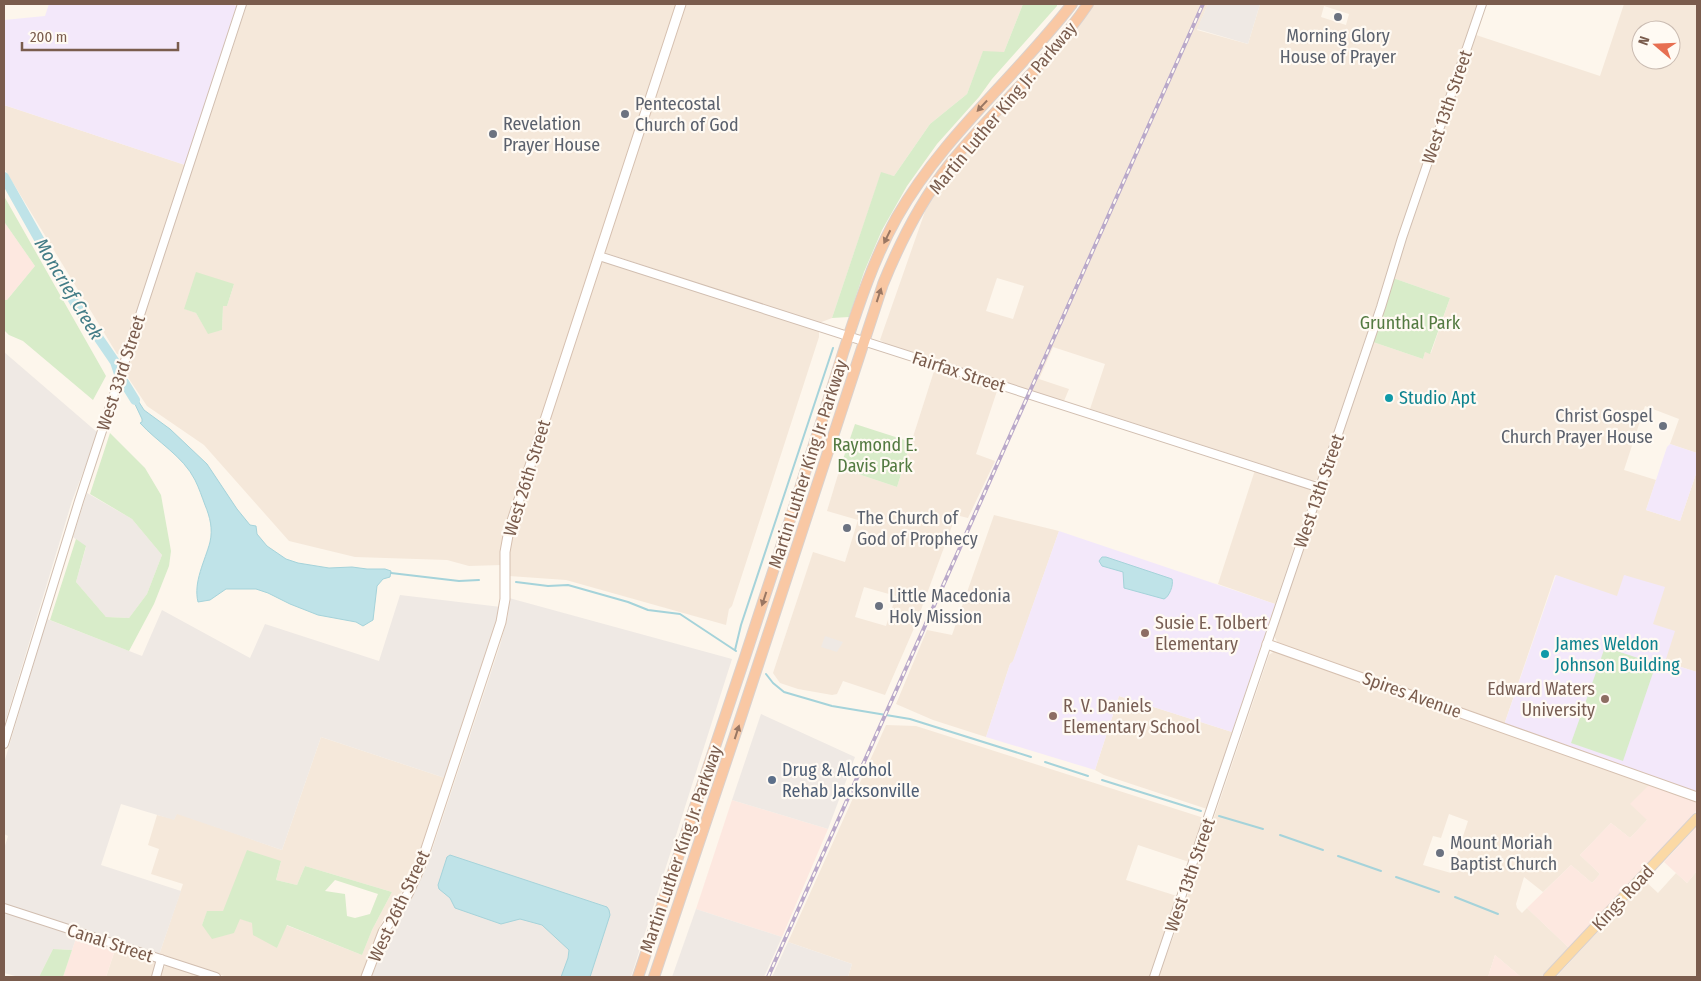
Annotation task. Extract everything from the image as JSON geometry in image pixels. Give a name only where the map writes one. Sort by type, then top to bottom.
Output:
[{"type":"highway","name":"Martin Luther King Jr. Parkway","points":[[638,977],[744,663],[849,336],[877,259],[897,218],[921,178],[948,143],[1039,44],[1065,9],[1072,4]]},
{"type":"highway","points":[[1065,36],[1080,4]]},
{"type":"highway","name":"Martin Luther King Jr. Parkway","points":[[654,977],[737,732],[864,341],[892,262],[911,223],[935,184],[962,150],[1065,36],[1088,4]]},
{"type":"main road","name":"West 26th Street","points":[[366,977],[383,932],[408,894],[419,870],[501,622],[505,599],[506,552],[509,530],[680,4]]},
{"type":"main road","name":"Spires Avenue","points":[[1267,644],[1697,797]]},
{"type":"main road","name":"Kings Road","points":[[1548,977],[1697,818]]},
{"type":"street","name":"West 33rd Street","points":[[4,744],[52,585],[242,4]]},
{"type":"street","name":"West 13th Street","points":[[1154,977],[1482,4]]},
{"type":"street","name":"Fairfax Street","points":[[599,256],[1320,488]]},
{"type":"street","name":"Canal Street","points":[[4,908],[216,977]]},
{"type":"street","points":[[156,977],[161,959]]},
{"type":"shaded area","points":[[49,4],[230,4],[237,6],[185,165],[4,105],[4,20],[45,16]]},
{"type":"shaded area","points":[[247,4],[677,4],[502,565],[469,566],[447,560],[355,557],[289,541],[204,445],[147,406],[125,373]],"holes":[[[234,284],[227,306],[223,305],[222,330],[208,333],[196,313],[185,309]]]},
{"type":"shaded area","points":[[684,4],[1023,4],[1004,52],[983,52],[967,94],[930,124],[894,176],[881,173],[832,318],[819,323],[606,253],[605,248]]},
{"type":"shaded area","points":[[1091,4],[1208,4],[1197,30],[1248,44],[1260,4],[1478,4],[1318,479],[1313,481],[1090,409],[1105,364],[1053,347],[1039,379],[1069,389],[1064,401],[890,346],[880,340],[929,200],[954,166]],"holes":[[[1324,6],[1349,14],[1346,25],[1321,17]],[[997,278],[1024,286],[1013,319],[986,311]]]},
{"type":"shaded area","points":[[1208,4],[1260,4],[1248,44],[1197,29]]},
{"type":"shaded area","points":[[1624,4],[1697,4],[1697,453],[1670,444],[1679,419],[1645,406],[1624,470],[1656,480],[1646,510],[1680,521],[1697,471],[1697,672],[1665,662],[1653,624],[1625,575],[1617,597],[1555,575],[1504,725],[1279,645],[1275,638],[1373,342],[1423,359],[1425,352],[1431,353],[1450,298],[1393,278],[1476,35],[1600,76]]},
{"type":"shaded area","points":[[4,105],[185,165],[124,355],[117,354],[4,168]]},
{"type":"shaded area","points":[[5,223],[35,266],[6,301],[4,299]]},
{"type":"shaded area","points":[[603,262],[815,329],[819,332],[819,337],[732,606],[729,609],[726,625],[566,580],[509,576],[512,532]]},
{"type":"shaded area","points":[[4,352],[98,433],[72,501],[4,726]]},
{"type":"shaded area","points":[[935,368],[998,388],[976,454],[995,461],[968,518],[956,515],[915,626],[885,695],[843,681],[837,694],[832,695],[798,689],[780,683],[773,673],[813,552],[845,562],[858,520],[827,511],[840,468],[897,487]],"holes":[[[864,587],[896,596],[886,626],[855,617]]]},
{"type":"shaded area","points":[[1670,444],[1697,453],[1697,471],[1680,521],[1646,510],[1667,447]]},
{"type":"shaded area","points":[[1255,470],[1312,489],[1313,491],[1275,604],[1218,584]]},
{"type":"shaded area","points":[[87,493],[132,519],[162,555],[147,594],[129,618],[106,617],[76,582],[86,547],[73,537]]},
{"type":"shaded area","points":[[994,515],[1059,531],[1013,662],[1010,664],[986,737],[933,720],[896,704],[927,630],[952,635]]},
{"type":"shaded area","name":"Susie E. Tolbert Elementary","points":[[1059,531],[1275,604],[1232,732],[1119,696],[1095,770],[986,737],[1010,664],[1013,661]]},
{"type":"shaded area","name":"Edward Waters University","points":[[1556,575],[1617,596],[1624,575],[1665,587],[1653,624],[1675,631],[1665,662],[1697,672],[1697,793],[1504,725]]},
{"type":"shaded area","points":[[400,595],[501,607],[445,778],[321,737],[282,850],[177,814],[174,820],[121,804],[101,865],[181,891],[159,955],[4,905],[4,849],[8,836],[4,834],[4,763],[47,619],[142,656],[162,610],[250,658],[265,624],[379,661]]},
{"type":"shaded area","points":[[509,598],[732,659],[631,977],[372,977],[393,923],[412,896],[425,871],[500,645],[508,615]]},
{"type":"shaded area","points":[[825,636],[843,642],[837,652],[821,647]]},
{"type":"shaded area","points":[[1276,650],[1651,783],[1647,820],[1630,838],[1611,823],[1580,855],[1600,874],[1592,883],[1571,865],[1543,892],[1524,877],[1516,904],[1517,908],[1522,913],[1527,908],[1569,948],[1541,977],[1521,977],[1495,955],[1488,977],[1158,977],[1177,927],[1269,655]],"holes":[[[1449,814],[1468,821],[1451,873],[1423,865],[1433,836],[1441,838]]]},
{"type":"shaded area","points":[[1119,696],[1232,732],[1207,809],[1104,775],[1095,770]]},
{"type":"shaded area","points":[[761,714],[855,757],[828,829],[732,800]]},
{"type":"shaded area","points":[[886,725],[916,726],[1204,818],[1189,862],[1138,845],[1126,880],[1177,896],[1150,977],[848,977],[852,964],[788,942]]},
{"type":"shaded area","points":[[321,737],[445,778],[415,868],[407,884],[383,920],[362,977],[227,977],[159,955],[183,884],[151,874],[159,849],[148,845],[157,815],[174,819],[177,813],[282,850]],"holes":[[[281,861],[276,880],[297,885],[305,866],[392,892],[372,930],[362,955],[286,925],[277,948],[252,923],[240,918],[202,925],[207,912],[223,911]]]},
{"type":"shaded area","points":[[1651,783],[1692,798],[1697,804],[1697,810],[1569,948],[1527,908],[1571,865],[1592,883],[1600,874],[1580,855],[1611,823],[1630,838],[1647,820],[1630,804]]},
{"type":"shaded area","points":[[732,800],[828,829],[782,937],[696,909]]},
{"type":"shaded area","points":[[1697,826],[1697,871],[1687,883],[1664,862]]},
{"type":"shaded area","points":[[1697,871],[1697,977],[1556,977],[1645,881],[1658,893],[1676,873],[1687,883]]},
{"type":"shaded area","points":[[696,909],[782,937],[764,977],[672,977]]},
{"type":"shaded area","points":[[4,911],[77,935],[72,950],[53,949],[39,977],[19,977],[4,973]]},
{"type":"shaded area","points":[[77,935],[116,947],[106,977],[63,977]]},
{"type":"shaded area","points":[[788,942],[852,964],[848,977],[772,977]]},
{"type":"shaded area","points":[[116,947],[155,962],[152,977],[106,977]]},
{"type":"shaded area","points":[[1495,955],[1521,977],[1488,977]]},
{"type":"shaded area","points":[[168,965],[206,977],[159,977],[162,968]]},
{"type":"green space","points":[[1023,4],[1057,4],[1057,6],[937,144],[907,186],[882,230],[864,272],[849,317],[832,318],[881,172],[894,176],[930,124],[967,94],[983,51],[1004,52]]},
{"type":"green space","points":[[4,196],[106,376],[93,400],[23,341],[9,335],[4,330],[4,300],[7,300],[35,266],[4,224]]},
{"type":"green space","points":[[196,272],[234,284],[227,306],[223,306],[222,330],[208,334],[196,313],[184,309]]},
{"type":"green space","name":"Grunthal Park","points":[[1393,278],[1450,298],[1430,354],[1425,352],[1423,359],[1373,342]]},
{"type":"green space","name":"Raymond E. Davis Park","points":[[855,424],[911,442],[897,487],[840,468]]},
{"type":"green space","points":[[110,433],[145,468],[161,495],[171,551],[169,566],[154,604],[129,651],[50,620],[76,539],[86,546],[76,582],[106,617],[129,618],[147,594],[162,555],[132,519],[90,494]]},
{"type":"green space","points":[[1605,647],[1656,664],[1623,761],[1571,743]]},
{"type":"green space","points":[[247,850],[281,861],[276,880],[297,885],[305,866],[392,892],[372,930],[362,955],[287,925],[277,948],[253,935],[252,923],[240,919],[234,933],[212,939],[202,925],[207,911],[223,911]],"holes":[[[335,880],[378,894],[370,914],[355,918],[347,916],[345,894],[325,891]]]},
{"type":"green space","points":[[53,949],[72,950],[63,977],[39,977]]},
{"type":"water","points":[[137,399],[144,410],[170,429],[207,464],[237,509],[250,525],[256,526],[257,534],[267,546],[286,559],[329,568],[352,567],[391,571],[390,577],[383,579],[377,586],[373,620],[363,626],[356,622],[318,615],[256,589],[226,589],[210,600],[198,602],[198,579],[211,537],[208,514],[198,486],[190,471],[177,456],[140,423],[142,419],[133,400]]},
{"type":"water","points":[[1102,557],[1172,579],[1172,587],[1164,599],[1124,588],[1123,572],[1102,566],[1099,561]]},
{"type":"water","points":[[450,855],[607,907],[610,915],[590,977],[561,977],[569,950],[542,925],[520,919],[501,924],[455,908],[450,898],[439,889],[438,885],[447,857]]},
{"type":"waterway","name":"Moncrief Creek","points":[[4,177],[76,305],[115,362],[119,374],[135,400]]},
{"type":"waterway","points":[[735,650],[741,625],[833,348]]},
{"type":"waterway","points":[[391,573],[459,581],[479,580]]},
{"type":"waterway","points":[[516,582],[548,586],[568,585],[628,602],[648,610],[680,614],[736,651]]},
{"type":"waterway","points":[[766,674],[784,692],[832,706],[910,719],[1031,757]]},
{"type":"waterway","points":[[1045,762],[1088,776]]},
{"type":"waterway","points":[[1102,780],[1201,811]]},
{"type":"waterway","points":[[1219,816],[1263,829]]},
{"type":"waterway","points":[[1280,835],[1323,850]]},
{"type":"waterway","points":[[1338,856],[1381,871]]},
{"type":"waterway","points":[[1396,877],[1439,892]]},
{"type":"waterway","points":[[1455,897],[1498,914]]},
{"type":"railway","points":[[768,977],[1203,4]]},
{"type":"place","name":"Morning Glory House of Prayer","points":[[1338,17]]},
{"type":"place","name":"Pentecostal Church of God","points":[[625,114]]},
{"type":"place","name":"Revelation Prayer House","points":[[493,134]]},
{"type":"place","name":"Studio Apt","points":[[1389,398]]},
{"type":"place","name":"Christ Gospel Church Prayer House","points":[[1663,426]]},
{"type":"place","name":"The Church of God of Prophecy","points":[[847,528]]},
{"type":"place","name":"Little Macedonia Holy Mission","points":[[879,606]]},
{"type":"place","name":"Susie E. Tolbert Elementary","points":[[1145,633]]},
{"type":"place","name":"James Weldon Johnson Building","points":[[1545,654]]},
{"type":"place","name":"Edward Waters University","points":[[1605,699]]},
{"type":"place","name":"R. V. Daniels Elementary School","points":[[1053,716]]},
{"type":"place","name":"Drug & Alcohol Rehab Jacksonville","points":[[772,780]]},
{"type":"place","name":"Mount Moriah Baptist Church","points":[[1440,853]]}]
